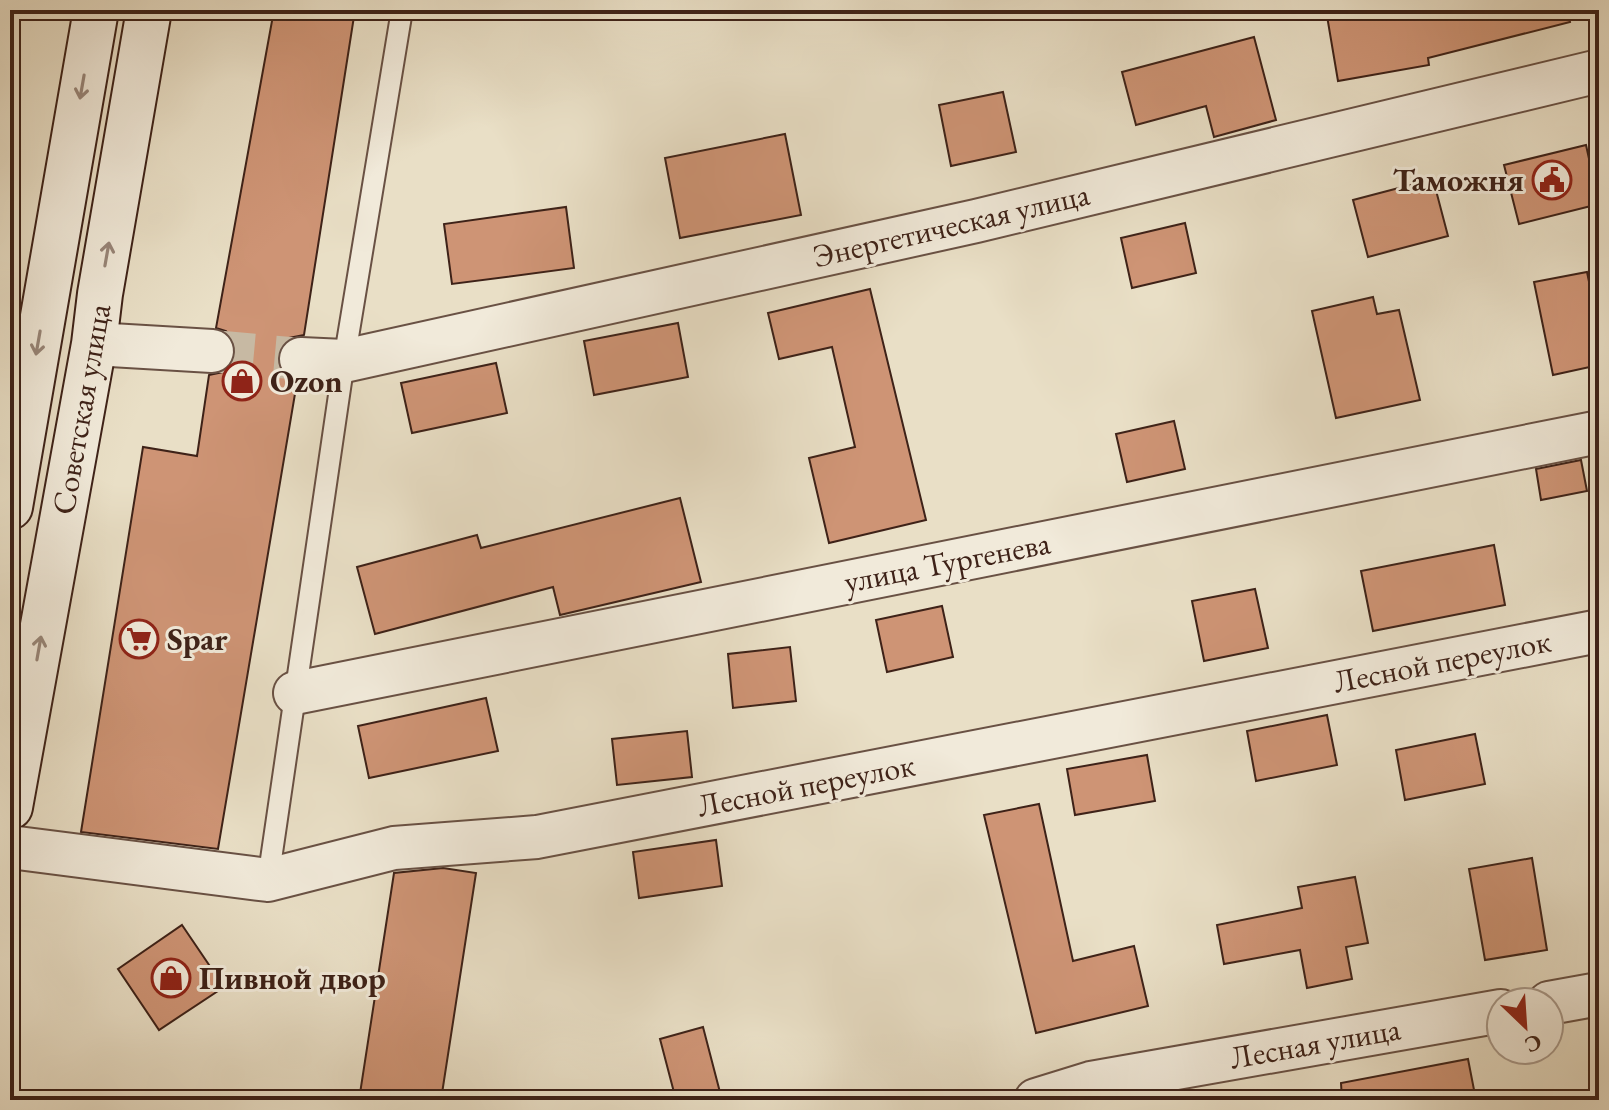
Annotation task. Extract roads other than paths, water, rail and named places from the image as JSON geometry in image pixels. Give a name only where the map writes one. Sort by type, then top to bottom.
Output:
[{"type":"main road","name":"Советская улица","points":[[10,507],[96,10]]},
{"type":"main road","name":"Советская улица","points":[[10,807],[94,344],[149,10]]},
{"type":"street","name":"Энергетическая улица","points":[[301,359],[344,361],[976,221],[1599,71]]},
{"type":"street","points":[[94,344],[212,351]]},
{"type":"street","name":"улица Тургенева","points":[[295,693],[1599,432]]},
{"type":"street","name":"Лесной переулок","points":[[10,847],[268,880],[394,848],[537,837],[1599,631]]},
{"type":"street","points":[[1565,1000],[1599,994]]},
{"type":"street","name":"Лесная улица","points":[[1036,1100],[1091,1083],[1485,1014]]},
{"type":"lane","points":[[268,880],[344,361],[402,10]]},
{"type":"tunnel","points":[[212,351],[301,359]]},
{"type":"place","name":"Таможня","points":[[1552,180]]},
{"type":"place","name":"Ozon","points":[[242,381]]},
{"type":"place","name":"Spar","points":[[139,639]]},
{"type":"place","name":"Пивной двор","points":[[171,978]]}]
